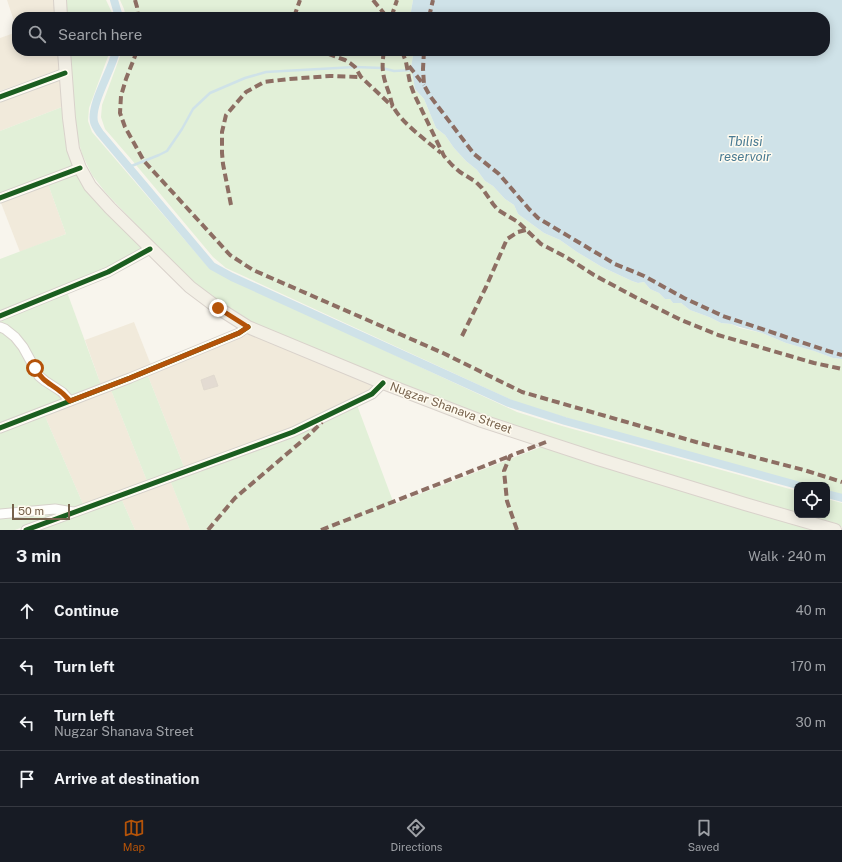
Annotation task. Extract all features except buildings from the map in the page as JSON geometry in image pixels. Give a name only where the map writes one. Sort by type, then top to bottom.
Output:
[{"type":"main road","points":[[60,0],[61,12]]},
{"type":"main road","name":"Nugzar Shanava Street","points":[[64,56],[70,134],[73,149],[80,168],[90,186],[150,249],[190,287],[218,308],[248,327],[383,383],[479,420],[598,459],[834,530]]},
{"type":"street","points":[[0,96],[65,73]]},
{"type":"street","points":[[0,198],[80,168]]},
{"type":"street","points":[[0,316],[108,272],[150,249]]},
{"type":"street","points":[[0,327],[5,329],[24,347],[39,376],[62,392],[70,401]]},
{"type":"street","points":[[0,428],[130,378],[239,333],[248,327]]},
{"type":"street","points":[[26,530],[293,432],[372,394],[383,383]]},
{"type":"street","points":[[0,514],[55,509],[74,512]]},
{"type":"shaded area","points":[[7,0],[55,0],[56,12],[12,12],[12,15]]},
{"type":"shaded area","points":[[12,34],[12,56],[59,56],[60,69],[0,91],[0,38]]},
{"type":"shaded area","points":[[60,79],[62,107],[0,131],[0,100]]},
{"type":"shaded area","points":[[48,184],[66,234],[20,252],[1,203]]},
{"type":"shaded area","points":[[134,322],[151,365],[101,385],[85,340]]},
{"type":"shaded area","points":[[249,334],[375,385],[367,391],[284,432],[184,467],[148,376]]},
{"type":"shaded area","points":[[111,390],[147,481],[83,504],[44,414]]},
{"type":"shaded area","points":[[170,480],[190,530],[135,530],[121,498]]},
{"type":"green space","points":[[65,0],[106,0],[112,12],[66,12]]},
{"type":"green space","points":[[120,0],[413,0],[411,12],[125,12]]},
{"type":"green space","points":[[69,56],[108,56],[89,108],[88,121],[92,132],[203,261],[214,271],[517,412],[562,426],[794,490],[794,514],[490,421],[271,331],[240,316],[196,287],[106,193],[92,175],[82,154],[77,136]]},
{"type":"green space","points":[[120,56],[413,56],[411,67],[415,89],[424,99],[436,128],[445,135],[454,148],[477,170],[485,181],[493,186],[505,199],[514,205],[518,214],[544,233],[560,240],[602,267],[632,281],[638,283],[644,282],[650,289],[659,293],[665,299],[670,299],[673,303],[681,303],[690,310],[721,323],[731,324],[740,328],[762,333],[786,343],[833,358],[842,359],[842,496],[830,493],[830,482],[794,482],[627,436],[518,403],[226,268],[213,257],[105,129],[101,117],[102,105]]},
{"type":"green space","points":[[62,107],[65,139],[75,167],[0,196],[0,131]]},
{"type":"green space","points":[[76,173],[144,248],[105,269],[0,313],[0,259],[66,234],[48,184]]},
{"type":"green space","points":[[67,292],[101,385],[0,424],[0,319]]},
{"type":"green space","points":[[148,376],[184,467],[147,481],[111,390]]},
{"type":"green space","points":[[357,405],[394,504],[541,447],[547,447],[819,530],[190,530],[170,480],[293,436],[352,409]]},
{"type":"green space","points":[[44,414],[83,504],[15,530],[0,530],[0,431]]},
{"type":"green space","points":[[121,498],[135,530],[36,530]]},
{"type":"green space","points":[[830,500],[842,503],[842,527],[810,518],[830,518]]},
{"type":"water","name":"Tbilisi reservoir","points":[[413,0],[842,0],[842,359],[833,358],[786,343],[762,333],[731,324],[721,323],[690,310],[681,303],[673,303],[670,299],[665,299],[659,293],[650,289],[644,282],[638,283],[632,281],[602,267],[560,240],[544,233],[518,214],[514,205],[505,199],[493,186],[485,181],[477,170],[454,148],[445,135],[436,128],[424,99],[415,89],[411,67],[413,56],[830,56],[830,12],[411,12]]},
{"type":"waterway","points":[[114,0],[118,12]]},
{"type":"waterway","points":[[115,56],[95,106],[95,125],[100,133],[212,266],[232,277],[509,403],[565,421],[794,484]]},
{"type":"waterway","points":[[129,167],[167,151],[193,109],[210,93],[245,78],[266,72],[355,67],[382,68],[394,71],[413,70]]},
{"type":"waterway","points":[[830,495],[842,498]]},
{"type":"marked path","points":[[135,0],[138,12]]},
{"type":"marked path","points":[[296,12],[300,0]]},
{"type":"marked path","points":[[373,0],[383,12]]},
{"type":"marked path","points":[[393,12],[397,0]]},
{"type":"marked path","points":[[430,12],[433,0]]},
{"type":"marked path","points":[[135,56],[121,96],[120,113],[125,127],[144,161],[230,255],[253,270],[443,353],[522,392],[696,442],[804,470],[842,482]]},
{"type":"marked path","points":[[334,56],[345,60],[355,67],[361,77],[393,107]]},
{"type":"marked path","points":[[384,56],[383,73],[393,106],[409,126],[441,153]]},
{"type":"marked path","points":[[404,56],[414,94],[444,156],[460,172],[476,182],[498,210],[518,222],[541,244],[566,257],[594,275],[681,320],[718,335],[814,363],[842,369]]},
{"type":"marked path","points":[[424,56],[424,85],[430,96],[474,154],[499,174],[538,218],[615,264],[644,276],[684,298],[723,316],[842,355]]},
{"type":"marked path","points":[[409,66],[424,85]]},
{"type":"marked path","points":[[231,205],[223,164],[222,132],[226,115],[246,92],[264,82],[330,76],[361,77]]},
{"type":"marked path","points":[[462,336],[507,239],[518,232],[526,230]]},
{"type":"marked path","points":[[208,530],[235,498],[309,435],[322,422]]},
{"type":"marked path","points":[[517,530],[507,501],[504,471],[510,456],[546,442]]},
{"type":"marked path","points":[[321,530],[510,456]]},
{"type":"cycle path","points":[[0,97],[65,73]]},
{"type":"cycle path","points":[[0,198],[80,168]]},
{"type":"cycle path","points":[[0,316],[108,272],[150,249]]},
{"type":"cycle path","points":[[0,428],[130,378],[239,333],[248,327]]},
{"type":"cycle path","points":[[26,530],[293,432],[372,394],[383,383]]},
{"type":"route","points":[[35,368],[39,376],[62,392],[70,401],[239,333],[248,327],[218,308]]}]
